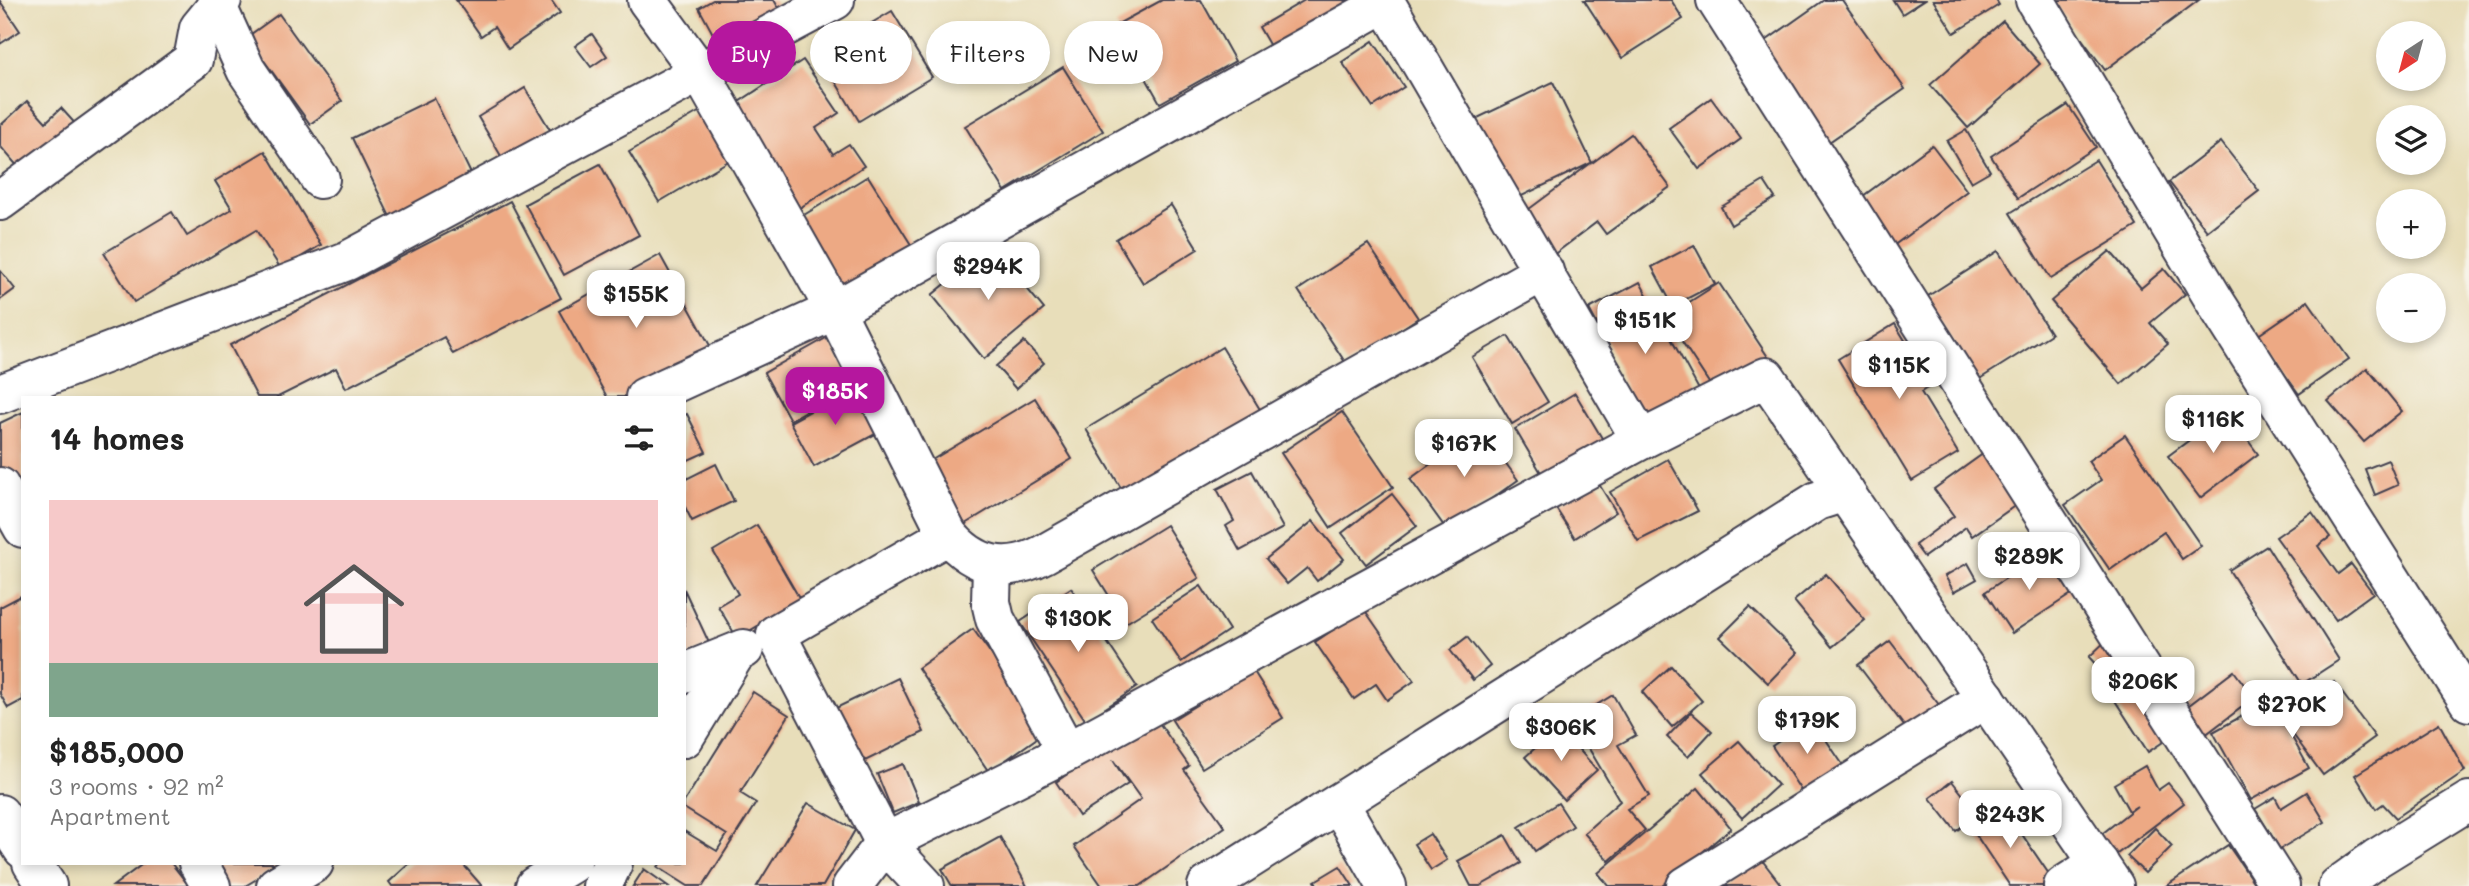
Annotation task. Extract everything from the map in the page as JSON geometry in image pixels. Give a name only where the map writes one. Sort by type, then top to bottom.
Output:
[{"type":"street","points":[[646,0],[701,74],[835,310],[948,535],[974,560],[992,565],[1028,563],[1544,271]]},
{"type":"street","points":[[0,394],[346,261],[701,74],[835,0]]},
{"type":"street","points":[[1716,0],[2280,886]]},
{"type":"street","points":[[2035,0],[2216,303],[2469,702]]},
{"type":"street","points":[[647,396],[835,310],[1385,1],[1640,440]]},
{"type":"street","points":[[219,2],[246,70],[320,179]]},
{"type":"street","points":[[4,189],[193,60],[199,28],[219,2]]},
{"type":"street","points":[[852,886],[886,843],[1067,752],[1640,440],[1766,377],[2107,875],[2063,886]]},
{"type":"street","points":[[0,487],[21,524]]},
{"type":"street","points":[[1207,886],[1817,501],[1845,492]]},
{"type":"street","points":[[686,672],[776,634],[948,535]]},
{"type":"street","points":[[992,565],[991,602],[995,619],[1067,752]]},
{"type":"street","points":[[776,634],[886,843],[925,886]]},
{"type":"street","points":[[686,735],[736,653]]},
{"type":"street","points":[[1686,886],[1986,698]]},
{"type":"street","points":[[2338,886],[2377,858],[2469,801]]},
{"type":"street","points":[[1339,803],[1387,886]]},
{"type":"street","points":[[0,814],[21,846]]},
{"type":"street","points":[[33,865],[47,886]]},
{"type":"street","points":[[199,865],[211,886]]},
{"type":"street","points":[[276,886],[311,865]]},
{"type":"street","points":[[535,886],[569,865]]},
{"type":"street","points":[[602,886],[612,865]]},
{"type":"building","points":[[456,0],[551,0],[560,13],[508,49],[494,27],[481,36]]},
{"type":"building","points":[[713,0],[774,0],[781,12],[764,21],[707,23],[699,8]]},
{"type":"building","points":[[1162,0],[1201,0],[1235,61],[1160,103],[1149,84],[1163,84],[1163,21],[1123,21]]},
{"type":"building","points":[[1305,0],[1354,0],[1271,48],[1259,27]]},
{"type":"building","points":[[1584,0],[1671,0],[1683,19],[1622,58]]},
{"type":"building","points":[[1824,0],[1842,0],[1905,89],[1829,142],[1760,45]]},
{"type":"building","points":[[1893,0],[1924,0],[1902,14]]},
{"type":"building","points":[[1933,0],[1996,0],[1999,5],[1954,33]]},
{"type":"building","points":[[2053,0],[2199,0],[2105,70]]},
{"type":"building","points":[[0,1],[20,31],[0,44]]},
{"type":"building","points":[[892,11],[898,21],[875,21]]},
{"type":"building","points":[[279,14],[342,101],[310,124],[247,37]]},
{"type":"building","points":[[2003,21],[2040,64],[1968,128],[1930,85]]},
{"type":"building","points":[[592,34],[607,56],[591,67],[575,46]]},
{"type":"building","points":[[1373,41],[1404,87],[1373,107],[1342,62]]},
{"type":"building","points":[[912,44],[926,67],[926,81],[859,121],[837,84],[912,84]]},
{"type":"building","points":[[803,60],[810,70],[810,84],[819,84],[839,113],[816,128],[833,154],[849,144],[864,166],[795,211],[728,109],[766,84],[796,84],[796,65]]},
{"type":"building","points":[[1063,67],[1064,84],[1074,84],[1103,131],[1005,191],[965,126],[1035,84],[1050,84],[1050,75]]},
{"type":"building","points":[[1553,82],[1592,163],[1631,134],[1670,187],[1606,234],[1597,222],[1544,262],[1521,215],[1591,163],[1507,203],[1469,122]]},
{"type":"building","points":[[525,88],[555,138],[507,166],[478,117]]},
{"type":"building","points":[[434,98],[475,182],[392,221],[352,138]]},
{"type":"building","points":[[1711,98],[1741,139],[1699,169],[1669,128]]},
{"type":"building","points":[[27,101],[46,122],[61,108],[79,128],[26,176],[0,146],[0,126]]},
{"type":"building","points":[[2068,105],[2096,147],[2018,198],[1991,156]]},
{"type":"building","points":[[702,110],[732,159],[659,202],[629,152]]},
{"type":"building","points":[[1966,130],[1990,171],[1971,182],[1947,141]]},
{"type":"building","points":[[2221,142],[2259,191],[2207,231],[2169,182]]},
{"type":"building","points":[[1932,145],[1967,191],[1893,246],[1859,199]]},
{"type":"building","points":[[265,151],[321,245],[281,269],[256,230],[134,302],[104,253],[172,212],[187,236],[232,209],[215,181]]},
{"type":"building","points":[[2096,160],[2137,226],[2051,279],[2010,213]]},
{"type":"building","points":[[600,164],[639,235],[564,275],[525,204]]},
{"type":"building","points":[[868,176],[915,251],[846,294],[799,218]]},
{"type":"building","points":[[1764,181],[1775,198],[1731,225],[1721,207]]},
{"type":"building","points":[[510,201],[561,298],[453,354],[444,337],[346,388],[336,368],[280,396],[256,396],[230,345]]},
{"type":"building","points":[[1171,205],[1198,249],[1143,283],[1116,239]]},
{"type":"building","points":[[1368,244],[1418,318],[1347,365],[1298,290]]},
{"type":"building","points":[[1694,245],[1715,284],[1673,306],[1652,267]]},
{"type":"building","points":[[992,246],[1044,309],[984,359],[932,295]]},
{"type":"building","points":[[1998,251],[2051,334],[1978,380],[1925,298]]},
{"type":"building","points":[[2110,251],[2141,288],[2164,269],[2185,294],[2150,323],[2168,344],[2121,384],[2051,301]]},
{"type":"building","points":[[660,255],[713,351],[630,396],[606,396],[559,311]]},
{"type":"building","points":[[0,270],[15,289],[0,300]]},
{"type":"building","points":[[1640,282],[1703,397],[1642,430],[1612,352],[1589,309]]},
{"type":"building","points":[[1719,283],[1770,360],[1717,395],[1666,317]]},
{"type":"building","points":[[2308,301],[2349,359],[2299,394],[2257,336]]},
{"type":"building","points":[[1895,324],[1932,385],[1921,392],[1958,453],[1912,481],[1838,359]]},
{"type":"building","points":[[1508,336],[1548,402],[1512,424],[1472,357]]},
{"type":"building","points":[[828,337],[854,384],[790,420],[764,373]]},
{"type":"building","points":[[1024,342],[1044,363],[1016,389],[996,366]]},
{"type":"building","points":[[1222,347],[1267,421],[1130,503],[1086,429]]},
{"type":"building","points":[[2367,368],[2402,411],[2364,442],[2328,401]]},
{"type":"building","points":[[856,386],[881,431],[814,467],[790,422]]},
{"type":"building","points":[[1575,393],[1606,445],[1546,481],[1515,429]]},
{"type":"building","points":[[1035,398],[1072,459],[965,524],[927,463]]},
{"type":"building","points":[[1342,412],[1393,487],[1331,528],[1281,453]]},
{"type":"building","points":[[2227,412],[2258,454],[2200,498],[2168,456]]},
{"type":"building","points":[[21,413],[21,487],[11,492],[0,471],[0,423]]},
{"type":"building","points":[[686,414],[706,452],[686,461]]},
{"type":"building","points":[[1480,428],[1518,480],[1447,530],[1410,479]]},
{"type":"building","points":[[2125,435],[2201,546],[2182,559],[2164,532],[2110,570],[2065,505],[2101,480],[2088,461]]},
{"type":"building","points":[[1987,451],[2023,500],[1972,536],[1966,527],[1924,557],[1915,545],[1954,516],[1934,489]]},
{"type":"building","points":[[1668,459],[1698,511],[1638,541],[1610,492]]},
{"type":"building","points":[[2388,460],[2398,485],[2375,495],[2365,469]]},
{"type":"building","points":[[716,464],[734,501],[692,521],[686,509],[686,479]]},
{"type":"building","points":[[1252,471],[1283,528],[1240,551],[1226,526],[1234,521],[1217,489]]},
{"type":"building","points":[[1597,481],[1616,512],[1575,538],[1555,507]]},
{"type":"building","points":[[1392,494],[1417,526],[1366,564],[1342,533]]},
{"type":"building","points":[[2312,512],[2330,537],[2318,546],[2338,574],[2351,564],[2373,593],[2336,620],[2276,537]]},
{"type":"building","points":[[1313,521],[1344,559],[1317,581],[1307,568],[1287,584],[1266,559]]},
{"type":"building","points":[[757,525],[801,601],[737,638],[718,606],[738,594],[713,551]]},
{"type":"building","points":[[1166,525],[1199,578],[1126,623],[1093,570]]},
{"type":"building","points":[[2267,546],[2339,660],[2302,684],[2229,570]]},
{"type":"building","points":[[2046,552],[2073,593],[2012,633],[1985,592]]},
{"type":"building","points":[[1968,563],[1977,579],[1954,592],[1945,576]]},
{"type":"building","points":[[1826,574],[1865,620],[1832,647],[1794,601]]},
{"type":"building","points":[[1201,586],[1229,630],[1181,662],[1152,618]]},
{"type":"building","points":[[1071,588],[1137,687],[1086,721],[1020,622]]},
{"type":"building","points":[[686,593],[710,645],[686,656]]},
{"type":"building","points":[[21,596],[21,701],[8,708],[0,694],[0,607]]},
{"type":"building","points":[[1750,607],[1797,653],[1768,683],[1720,637]]},
{"type":"building","points":[[1364,609],[1414,681],[1387,700],[1376,684],[1354,699],[1315,642]]},
{"type":"building","points":[[973,629],[1047,731],[989,772],[918,668]]},
{"type":"building","points":[[1467,637],[1490,666],[1473,680],[1450,650]]},
{"type":"building","points":[[2110,637],[2137,666],[2115,686],[2089,657]]},
{"type":"building","points":[[1890,641],[1943,710],[1911,735],[1858,665]]},
{"type":"building","points":[[1671,666],[1702,701],[1672,727],[1642,692]]},
{"type":"building","points":[[1253,670],[1283,718],[1202,768],[1172,720]]},
{"type":"building","points":[[2234,671],[2254,698],[2201,738],[2180,712]]},
{"type":"building","points":[[898,678],[924,732],[863,762],[836,708]]},
{"type":"building","points":[[2334,682],[2375,737],[2323,775],[2283,721],[2309,768],[2251,800],[2213,732],[2271,700],[2282,720]]},
{"type":"building","points":[[2139,683],[2172,736],[2148,752],[2114,699]]},
{"type":"building","points":[[753,692],[789,715],[740,793],[756,803],[703,886],[688,886],[658,867],[686,865],[686,832],[717,851],[727,835],[686,809],[686,799]]},
{"type":"building","points":[[1613,695],[1636,735],[1618,745],[1649,796],[1627,809],[1645,830],[1609,861],[1584,833],[1620,801],[1572,720]]},
{"type":"building","points":[[1691,712],[1712,731],[1688,757],[1667,737]]},
{"type":"building","points":[[1153,714],[1189,766],[1184,770],[1225,827],[1140,886],[1102,886],[1074,846],[1141,799],[1113,760],[1128,784],[1079,816],[1056,782]]},
{"type":"building","points":[[1812,719],[1843,765],[1802,792],[1772,746]]},
{"type":"building","points":[[2439,723],[2465,771],[2396,818],[2383,804],[2376,809],[2355,775]]},
{"type":"building","points":[[1559,727],[1597,770],[1564,800],[1525,757]]},
{"type":"building","points":[[1739,741],[1778,785],[1742,818],[1702,773]]},
{"type":"building","points":[[903,764],[919,802],[893,813],[877,774]]},
{"type":"building","points":[[2145,766],[2158,790],[2168,783],[2184,803],[2113,857],[2098,837],[2137,806],[2129,811],[2114,784]]},
{"type":"building","points":[[1952,781],[1978,814],[1956,831],[1930,798]]},
{"type":"building","points":[[1698,788],[1731,828],[1662,886],[1609,886],[1598,873]]},
{"type":"building","points":[[2307,792],[2325,822],[2280,849],[2255,809],[2275,797],[2281,808]]},
{"type":"building","points":[[808,803],[855,830],[823,886],[757,886]]},
{"type":"building","points":[[1558,803],[1573,826],[1535,851],[1519,827]]},
{"type":"building","points":[[2002,805],[2053,880],[2043,886],[2010,886],[1970,826]]},
{"type":"building","points":[[2155,828],[2172,846],[2145,873],[2127,856]]},
{"type":"building","points":[[1430,834],[1447,860],[1431,870],[1414,844]]},
{"type":"building","points":[[1505,835],[1521,863],[1480,886],[1471,886],[1458,861]]},
{"type":"building","points":[[1000,837],[1027,886],[952,886],[942,869]]},
{"type":"building","points":[[2228,845],[2256,886],[2166,886]]},
{"type":"building","points":[[1758,855],[1782,886],[1720,886]]},
{"type":"building","points":[[141,865],[173,865],[189,886],[113,886]]},
{"type":"building","points":[[211,865],[273,865],[275,868],[245,886],[224,886]]},
{"type":"building","points":[[408,865],[464,865],[482,886],[392,886],[389,882]]},
{"type":"building","points":[[1340,866],[1353,886],[1318,886],[1315,881]]},
{"type":"building","points":[[644,869],[668,886],[633,886]]}]
